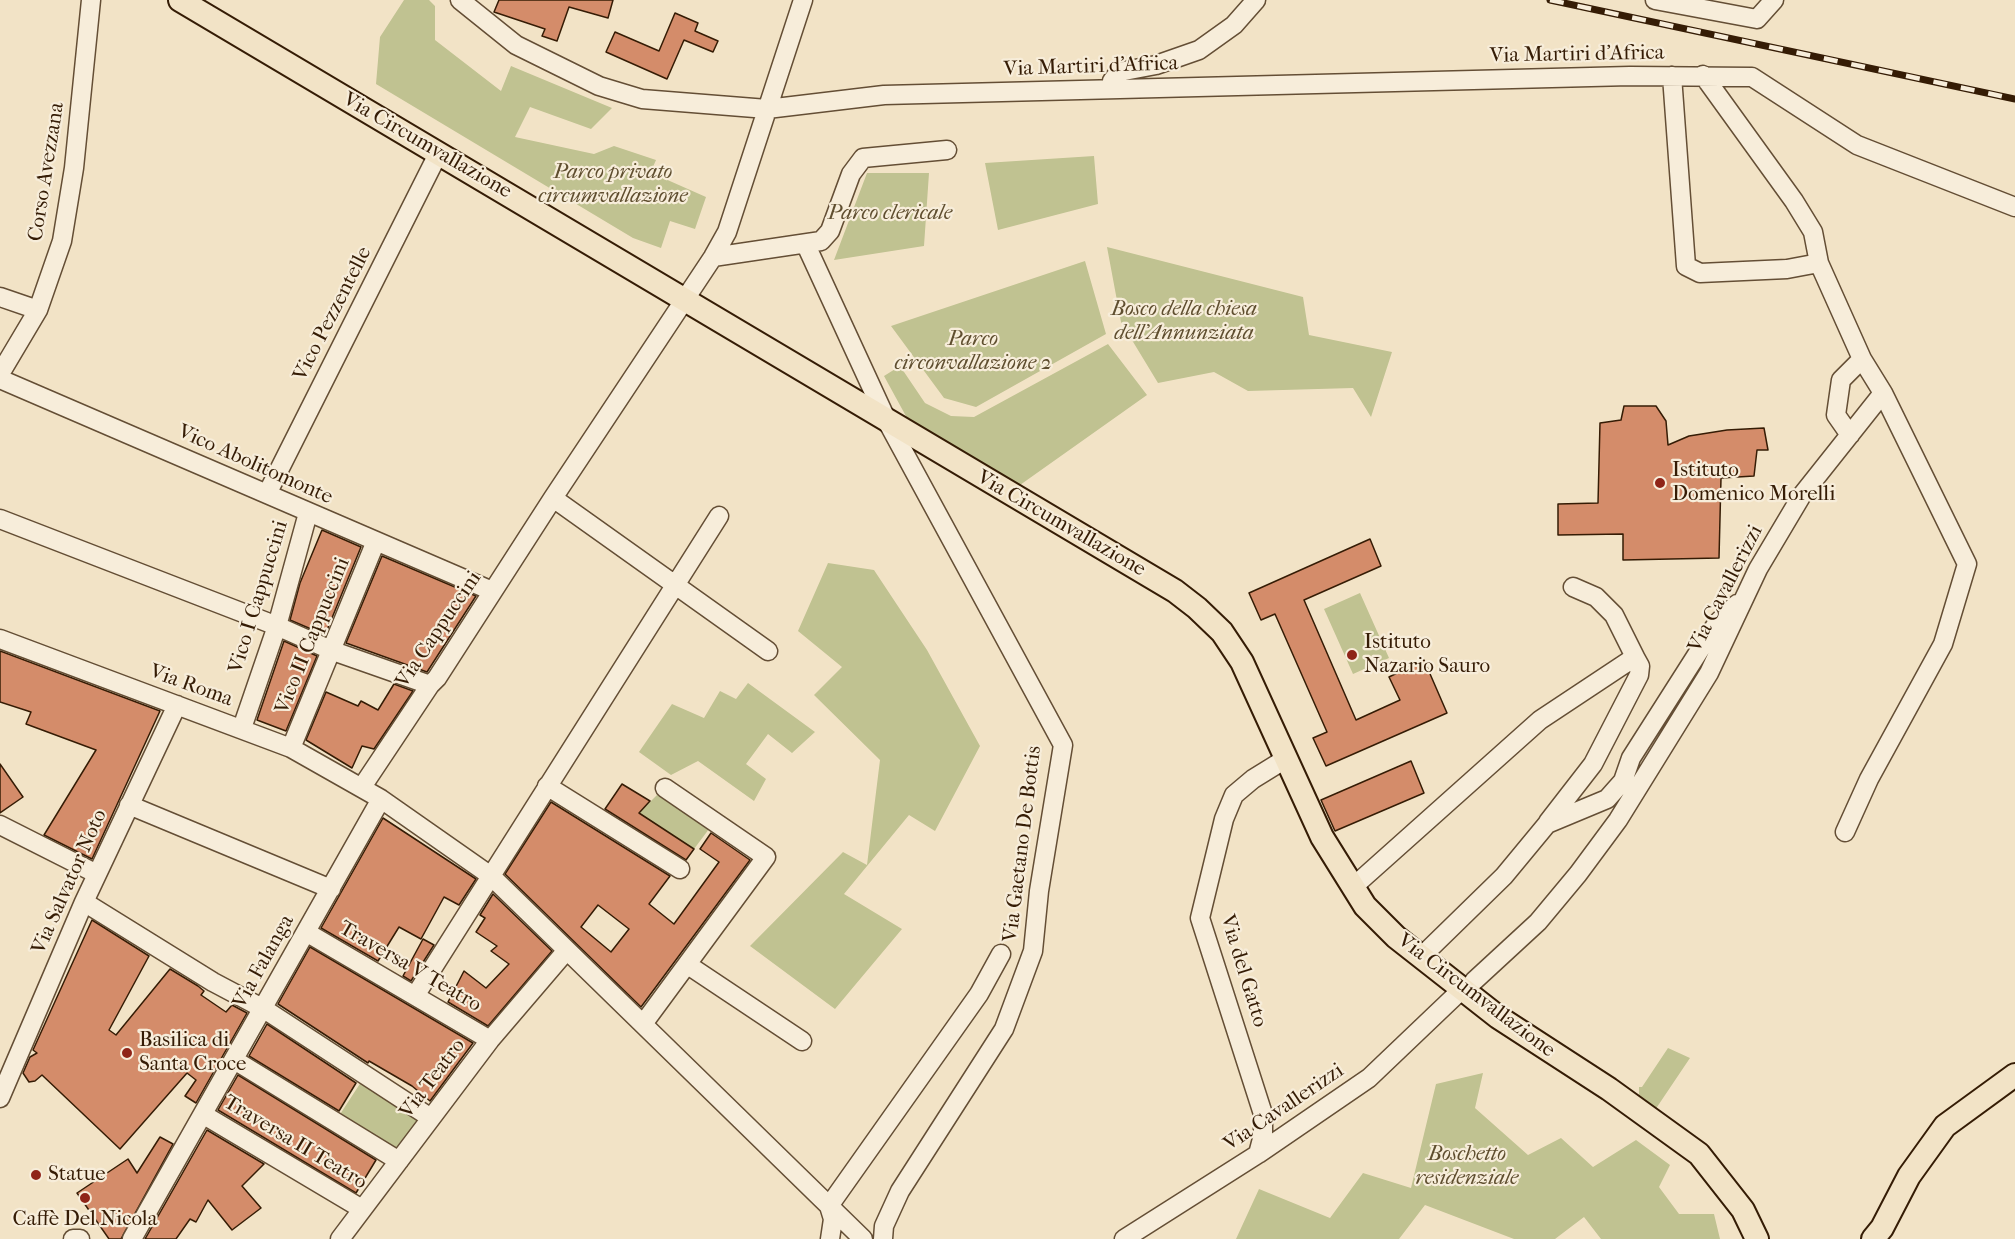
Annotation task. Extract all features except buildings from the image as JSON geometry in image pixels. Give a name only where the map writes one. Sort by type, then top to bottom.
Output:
[{"type":"main road","name":"Via Circumvallazione","points":[[180,0],[550,218],[685,302],[888,423],[1175,591],[1197,608],[1222,632],[1242,662],[1322,837],[1365,906],[1421,957],[1498,1017],[1609,1089],[1699,1154],[1743,1210],[1757,1239]]},
{"type":"main road","points":[[1873,1239],[1882,1228],[1909,1176],[1945,1126],[2015,1075]]},
{"type":"street","name":"Corso Avezzana","points":[[0,374],[38,310],[63,231],[74,168],[91,0]]},
{"type":"street","name":"Via Martiri d'Africa","points":[[459,0],[516,45],[599,86],[642,99],[767,109],[884,95],[1703,75],[1752,77],[1857,145],[2015,207]]},
{"type":"street","name":"Via Cappuccini","points":[[362,787],[437,678],[713,257],[727,232],[803,0]]},
{"type":"street","points":[[1111,89],[1112,81],[1119,72],[1156,65],[1199,50],[1234,25],[1256,0]]},
{"type":"street","points":[[1654,0],[1757,19],[1774,0]]},
{"type":"street","points":[[1703,75],[1794,201],[1813,232],[1819,263],[1862,359],[1883,393],[1967,564],[1943,644],[1869,779],[1845,832]]},
{"type":"street","points":[[1672,76],[1686,266],[1700,273],[1787,269],[1819,263]]},
{"type":"street","points":[[713,257],[821,241],[830,231],[851,174],[863,158],[947,150]]},
{"type":"street","name":"Vico Pezzentelle","points":[[267,494],[438,154]]},
{"type":"street","name":"Via Gaetano De Bottis","points":[[806,245],[888,423],[1063,745],[1039,891],[1033,951],[1004,1029],[900,1191],[884,1226],[883,1239]]},
{"type":"street","points":[[0,297],[38,310]]},
{"type":"street","points":[[1850,435],[1836,416],[1841,380],[1862,359]]},
{"type":"street","name":"Vico Abolitomonte","points":[[0,380],[492,591]]},
{"type":"street","name":"Via Cavallerizzi","points":[[1474,981],[1538,922],[1578,874],[1618,820],[1709,673],[1758,569],[1802,495],[1883,393]]},
{"type":"street","points":[[553,498],[768,651]]},
{"type":"street","name":"Vico I Cappuccini","points":[[242,728],[277,626],[308,513]]},
{"type":"street","points":[[415,996],[719,516]]},
{"type":"street","points":[[0,519],[277,626],[333,651],[430,685]]},
{"type":"street","name":"Vico II Cappuccini","points":[[291,748],[333,651],[376,541]]},
{"type":"street","points":[[1421,957],[1504,876],[1547,824],[1593,764],[1639,675],[1640,666],[1614,615],[1596,597],[1573,587]]},
{"type":"street","points":[[1547,824],[1607,799],[1618,787],[1623,781],[1631,758],[1717,623],[1743,599]]},
{"type":"street","name":"Via Roma","points":[[0,639],[291,748],[362,787],[491,876],[863,1239]]},
{"type":"street","points":[[1353,887],[1540,720],[1635,657]]},
{"type":"street","name":"Via Salvator Noto","points":[[0,1098],[4,1073],[177,705]]},
{"type":"street","name":"Via del Gatto","points":[[1258,1154],[1263,1135],[1263,1114],[1200,918],[1224,819],[1234,795],[1252,779],[1287,758]]},
{"type":"street","points":[[547,786],[680,869]]},
{"type":"street","points":[[643,1024],[766,857],[665,788]]},
{"type":"street","name":"Via Falanga","points":[[132,1239],[236,1060],[381,800]]},
{"type":"street","points":[[129,805],[331,889]]},
{"type":"street","points":[[0,825],[97,874]]},
{"type":"street","points":[[84,903],[213,982],[264,1009],[431,1118]]},
{"type":"street","name":"Traversa V Teatro","points":[[306,932],[490,1040]]},
{"type":"street","name":"Via Teatro","points":[[340,1239],[490,1040],[567,950]]},
{"type":"street","points":[[830,1239],[833,1219],[829,1206],[979,994],[1001,954]]},
{"type":"street","points":[[688,964],[802,1041]]},
{"type":"street","name":"Via Cavallerizzi","points":[[1124,1239],[1258,1154],[1369,1078],[1455,996]]},
{"type":"street","points":[[236,1060],[399,1161]]},
{"type":"street","name":"Traversa II Teatro","points":[[204,1115],[362,1209]]},
{"type":"street","points":[[73,1239],[80,1239]]},
{"type":"green space","name":"Parco privato circumvallazione","points":[[404,0],[429,0],[435,6],[435,40],[501,91],[511,66],[612,108],[591,129],[530,107],[515,137],[594,154],[614,146],[656,160],[649,176],[663,178],[706,197],[695,229],[670,221],[661,248],[633,238],[376,84],[380,37]]},
{"type":"green space","points":[[1094,156],[1098,204],[998,230],[985,163]]},
{"type":"green space","name":"Parco clericale","points":[[867,173],[929,173],[924,246],[834,260]]},
{"type":"green space","name":"Bosco della chiesa dell'Annunziata","points":[[1107,247],[1303,297],[1309,335],[1392,352],[1371,417],[1353,388],[1248,391],[1214,372],[1158,383],[1121,322]]},
{"type":"green space","name":"Parco circonvallazione 2","points":[[1085,261],[1106,334],[976,407],[944,398],[891,326]]},
{"type":"green space","points":[[1108,344],[1147,395],[1020,485],[907,418],[884,376],[900,366],[925,403],[951,416],[974,417]]},
{"type":"green space","points":[[828,563],[874,570],[927,650],[980,746],[935,831],[909,815],[844,894],[902,929],[835,1009],[750,946],[843,852],[867,865],[880,760],[814,695],[842,667],[798,631]]},
{"type":"green space","points":[[1360,593],[1389,658],[1353,674],[1324,609]]},
{"type":"green space","points":[[748,683],[815,732],[792,753],[768,734],[746,764],[766,779],[754,801],[698,761],[671,775],[639,752],[672,704],[704,718],[720,691],[736,699]]},
{"type":"green space","points":[[660,792],[712,825],[694,849],[639,813]]},
{"type":"green space","points":[[1668,1048],[1690,1058],[1653,1113],[1639,1103],[1639,1087],[1642,1087]]},
{"type":"green space","name":"Boschetto residenziale","points":[[1483,1073],[1475,1108],[1528,1155],[1561,1138],[1593,1167],[1636,1140],[1670,1165],[1659,1187],[1679,1214],[1714,1214],[1720,1239],[1601,1239],[1584,1217],[1555,1239],[1514,1239],[1425,1205],[1399,1239],[1236,1239],[1259,1189],[1330,1218],[1363,1173],[1411,1188],[1436,1084]]},
{"type":"green space","points":[[365,1076],[431,1118],[399,1161],[335,1122]]},
{"type":"railway","points":[[1550,0],[2015,99]]},
{"type":"place","name":"Istituto Domenico Morelli","points":[[1660,483]]},
{"type":"place","name":"Istituto Nazario Sauro","points":[[1352,655]]},
{"type":"place","name":"Basilica di Santa Croce","points":[[127,1053]]},
{"type":"place","name":"Statue","points":[[36,1175]]},
{"type":"place","name":"Caffè Del Nicola","points":[[85,1198]]}]
